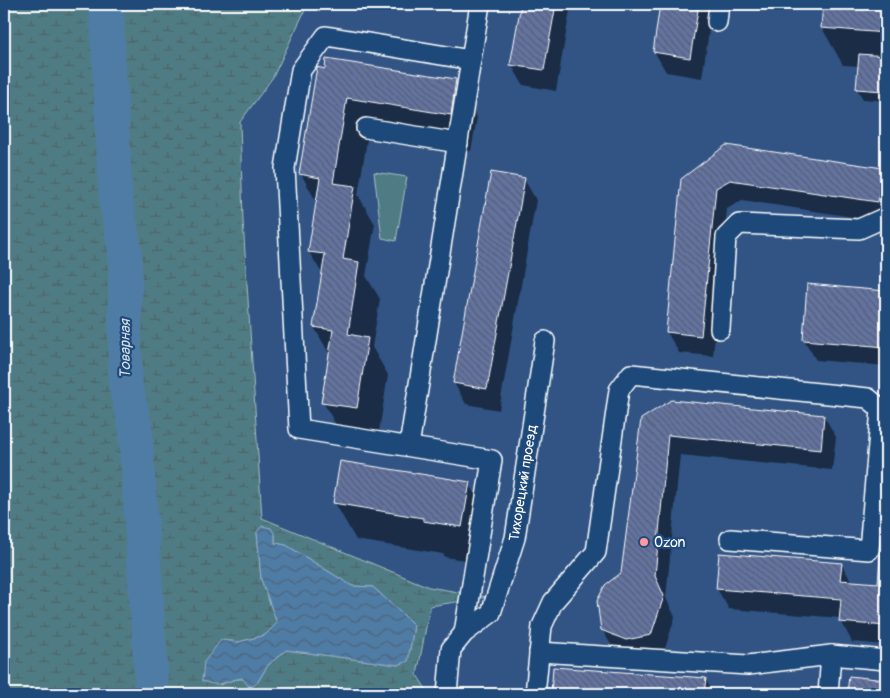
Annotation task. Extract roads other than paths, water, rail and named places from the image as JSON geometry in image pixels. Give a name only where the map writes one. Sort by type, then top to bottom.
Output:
[{"type":"lane","points":[[409,446],[480,4]]},
{"type":"lane","points":[[464,633],[492,460],[298,428],[285,168],[301,70],[326,36],[471,60]]},
{"type":"lane","points":[[366,128],[458,143]]},
{"type":"lane","points":[[720,329],[726,237],[739,224],[859,229],[886,217]]},
{"type":"lane","name":"Тихорецкий проезд","points":[[447,694],[451,650],[464,633],[491,613],[515,538],[545,342]]},
{"type":"lane","points":[[535,694],[542,626],[553,602],[596,552],[619,390],[631,374],[868,398],[884,409],[869,550],[730,539]]},
{"type":"lane","points":[[539,652],[748,665],[831,655],[886,660]]},
{"type":"lane","points":[[828,694],[831,655]]},
{"type":"water","points":[[262,526],[271,528],[275,535],[275,543],[286,545],[352,586],[373,587],[414,625],[408,661],[398,665],[286,650],[268,665],[257,683],[250,688],[242,678],[218,684],[202,681],[204,662],[221,640],[239,642],[265,635],[277,623],[261,579],[257,532]]},
{"type":"waterway","name":"Товарная","points":[[106,4],[116,202],[125,251],[125,383],[135,426],[151,694]]},
{"type":"waterway","points":[[248,694],[250,688]]},
{"type":"place","name":"Ozon","points":[[644,542]]}]
